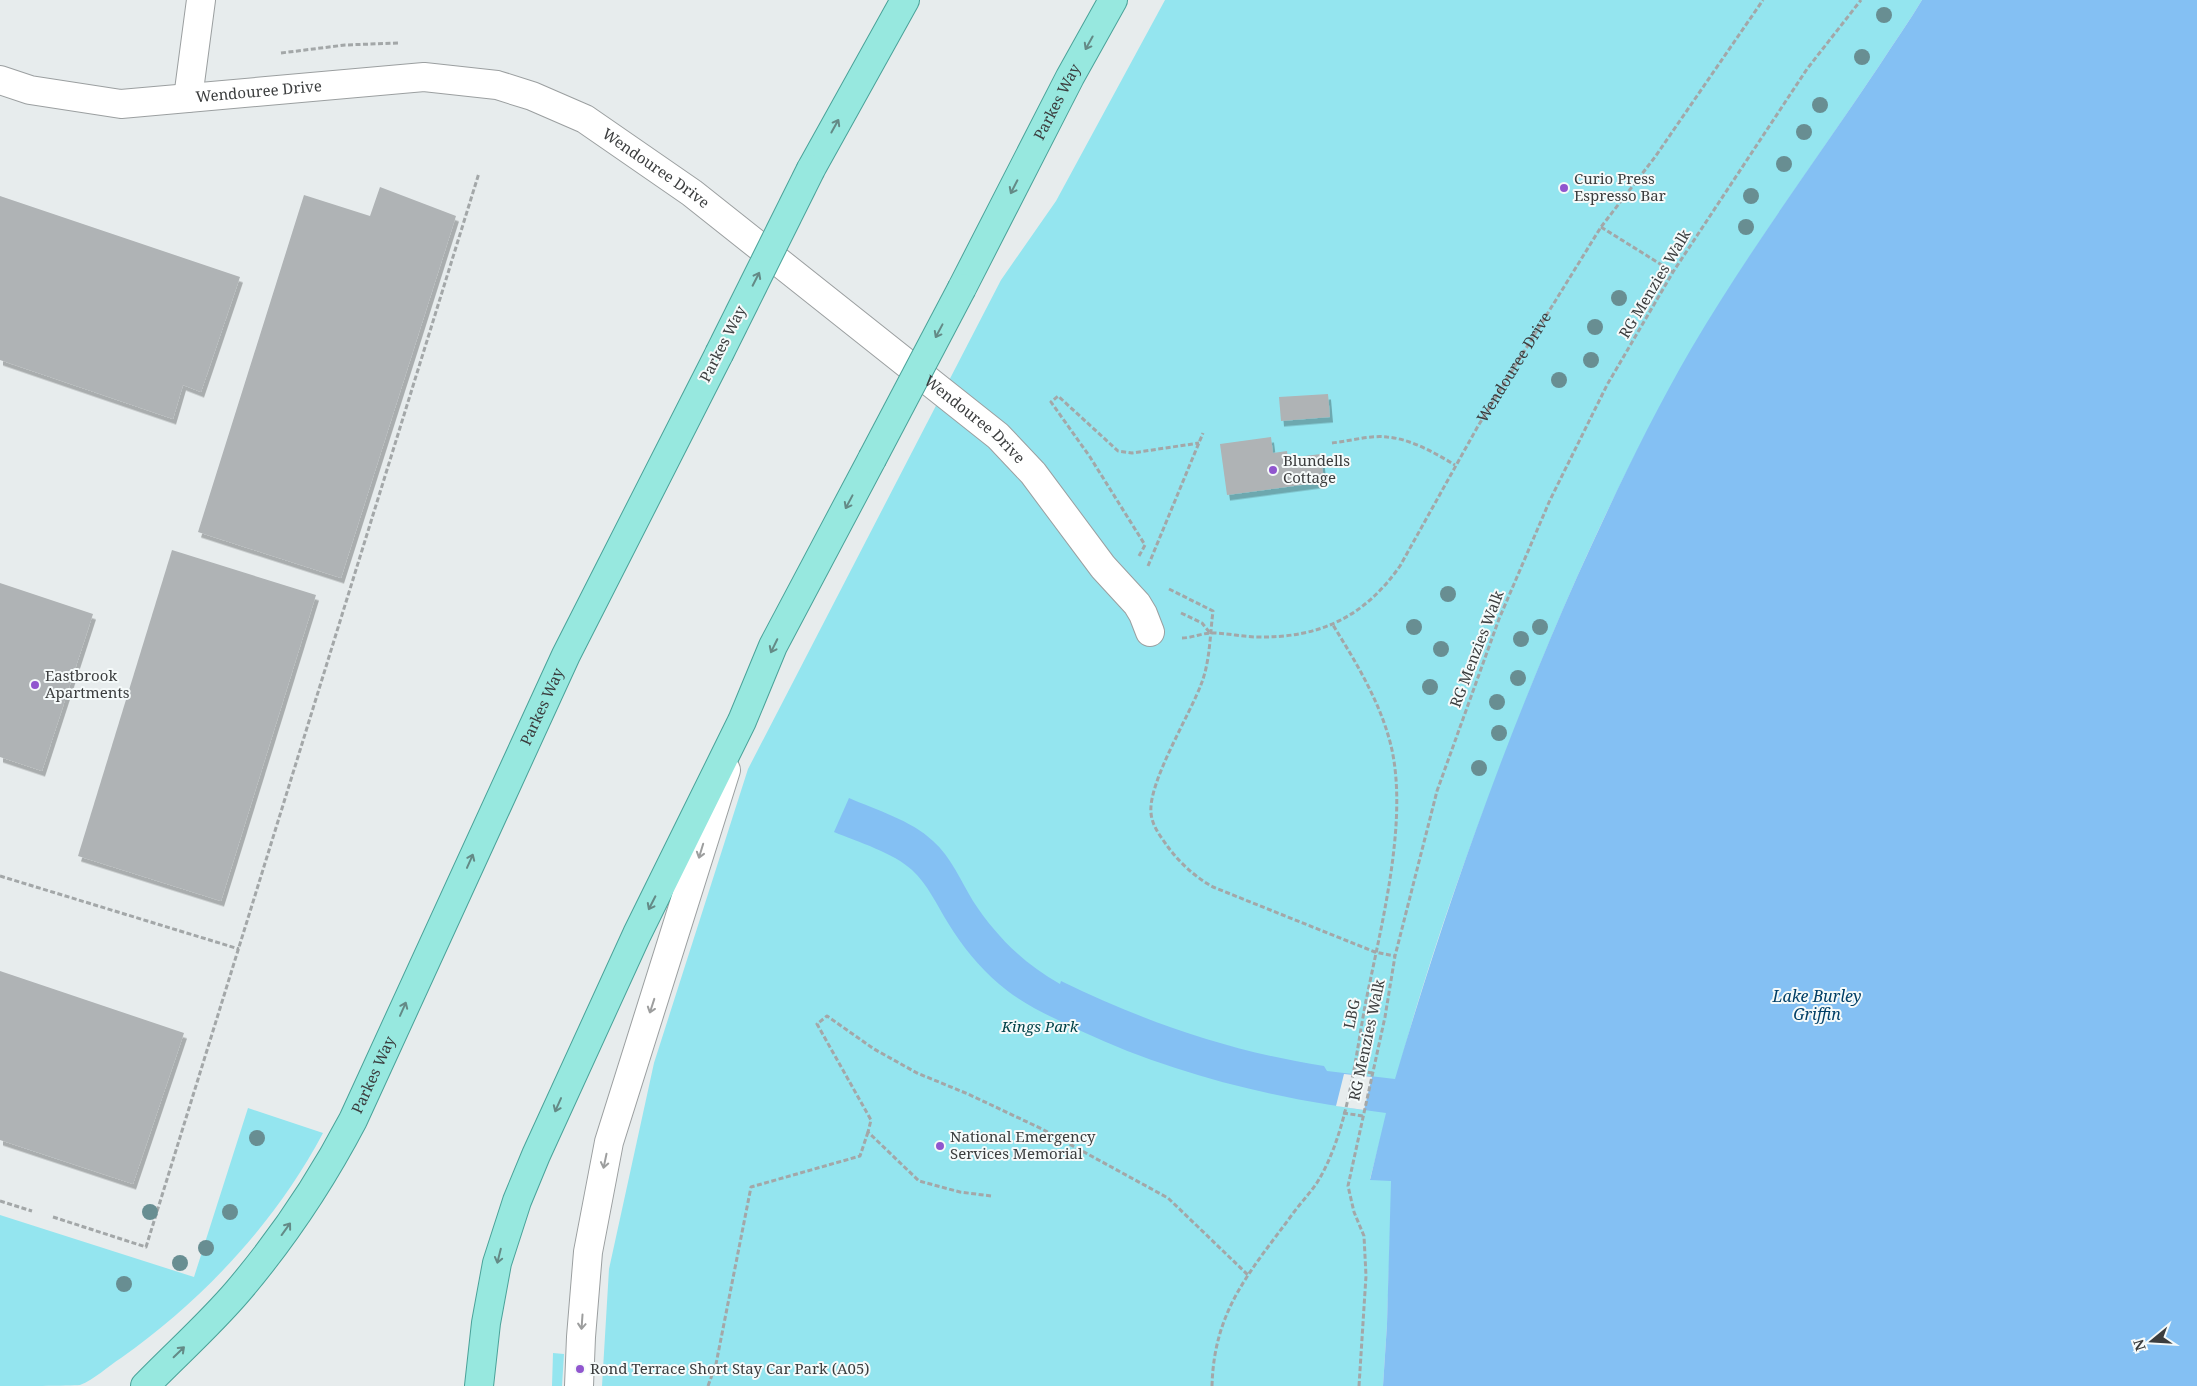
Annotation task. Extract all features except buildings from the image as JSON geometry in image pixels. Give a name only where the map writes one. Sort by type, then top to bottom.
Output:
[{"type":"main road","name":"Parkes Way","points":[[144,1386],[238,1291],[305,1202],[328,1167],[353,1120],[566,655],[812,169],[905,0]]},
{"type":"main road","name":"Parkes Way","points":[[479,1386],[492,1288],[504,1238],[536,1156],[637,934],[742,721],[773,646],[962,288],[1070,77],[1113,0]]},
{"type":"main road","name":"Parkes Way","points":[[492,1288],[495,1386]]},
{"type":"street","points":[[188,98],[201,0]]},
{"type":"street","name":"Wendouree Drive","points":[[0,80],[30,90],[121,104],[424,77],[498,85],[532,96],[585,119],[692,193],[998,436],[1033,473],[1103,567],[1137,604],[1150,632]]},
{"type":"street","points":[[579,1386],[588,1252],[609,1142],[742,721]]},
{"type":"path","name":"Wendouree Drive","points":[[1210,633],[1249,637],[1290,636],[1313,632],[1333,624],[1358,610],[1389,581],[1427,518],[1455,465],[1601,227],[1655,157],[1763,0]]},
{"type":"path","name":"RG Menzies Walk","points":[[1359,1386],[1366,1276],[1364,1236],[1354,1212],[1348,1186],[1396,956],[1437,792],[1499,619],[1550,500],[1607,385],[1672,272],[1807,69],[1861,0]]},
{"type":"path","points":[[278,54],[345,45],[408,42]]},
{"type":"path","points":[[52,1217],[146,1247],[479,173]]},
{"type":"path","points":[[1601,227],[1672,272]]},
{"type":"path","points":[[1150,572],[1137,557],[1145,545],[1090,457],[1051,402],[1058,396],[1118,451],[1132,452],[1199,443]]},
{"type":"path","points":[[1147,569],[1203,433]]},
{"type":"path","points":[[1332,443],[1386,436],[1432,451],[1455,465]]},
{"type":"path","points":[[1164,585],[1184,598],[1212,611],[1207,660],[1201,683],[1163,768],[1154,793],[1151,810],[1155,828],[1182,864],[1205,883],[1375,952],[1396,956]]},
{"type":"path","name":"LBG","points":[[1212,1386],[1213,1361],[1222,1321],[1240,1285],[1321,1176],[1336,1140],[1353,1072],[1394,845],[1397,792],[1392,752],[1381,713],[1333,624]]},
{"type":"path","points":[[0,876],[239,949]]},
{"type":"path","points":[[708,1386],[716,1364],[751,1187],[860,1156],[868,1132],[871,1120],[818,1024],[826,1016],[874,1049],[917,1073],[968,1094],[1042,1129],[1168,1198],[1248,1275]]},
{"type":"path","points":[[1353,1072],[1372,1075]]},
{"type":"path","points":[[1344,1113],[1363,1116]]},
{"type":"path","points":[[868,1132],[919,1181],[960,1192],[991,1196]]},
{"type":"path","points":[[0,1201],[32,1211]]},
{"type":"green space","name":"Kings Park","points":[[1165,0],[1922,0],[1747,260],[1697,340],[1649,427],[1603,519],[1561,614],[1522,710],[1471,845],[1431,960],[1408,1036],[1370,1179],[1392,1180],[1383,1386],[602,1386],[609,1269],[654,1063],[748,769],[1001,280],[1056,201]]},
{"type":"green space","points":[[248,1108],[323,1133],[283,1198],[235,1257],[181,1311],[85,1383],[80,1385],[0,1386],[0,1215],[194,1277]]},
{"type":"green space","points":[[553,1353],[564,1354],[562,1386],[552,1386]]},
{"type":"water","name":"Lake Burley Griffin","points":[[1922,0],[2197,0],[2197,1386],[1383,1386],[1387,1324],[1391,1181],[1370,1180],[1386,1113],[1308,1101],[1230,1084],[1154,1061],[1117,1047],[1049,1016],[1008,991],[978,963],[953,932],[928,889],[912,870],[886,853],[834,832],[849,798],[882,811],[914,827],[933,841],[945,854],[982,914],[1011,948],[1034,967],[1060,984],[1061,981],[1125,1010],[1223,1044],[1256,1053],[1324,1066],[1327,1071],[1395,1079],[1434,951],[1501,762],[1577,577],[1631,462],[1675,377],[1713,313]]},
{"type":"pier","points":[[1344,1074],[1372,1077],[1364,1110],[1336,1106]]},
{"type":"place","name":"Curio Press Espresso Bar","points":[[1564,188]]},
{"type":"place","name":"Blundells Cottage","points":[[1273,470]]},
{"type":"place","name":"Eastbrook Apartments","points":[[35,685]]},
{"type":"place","name":"National Emergency Services Memorial","points":[[940,1146]]},
{"type":"place","name":"Rond Terrace Short Stay Car Park (A05)","points":[[580,1369]]}]
